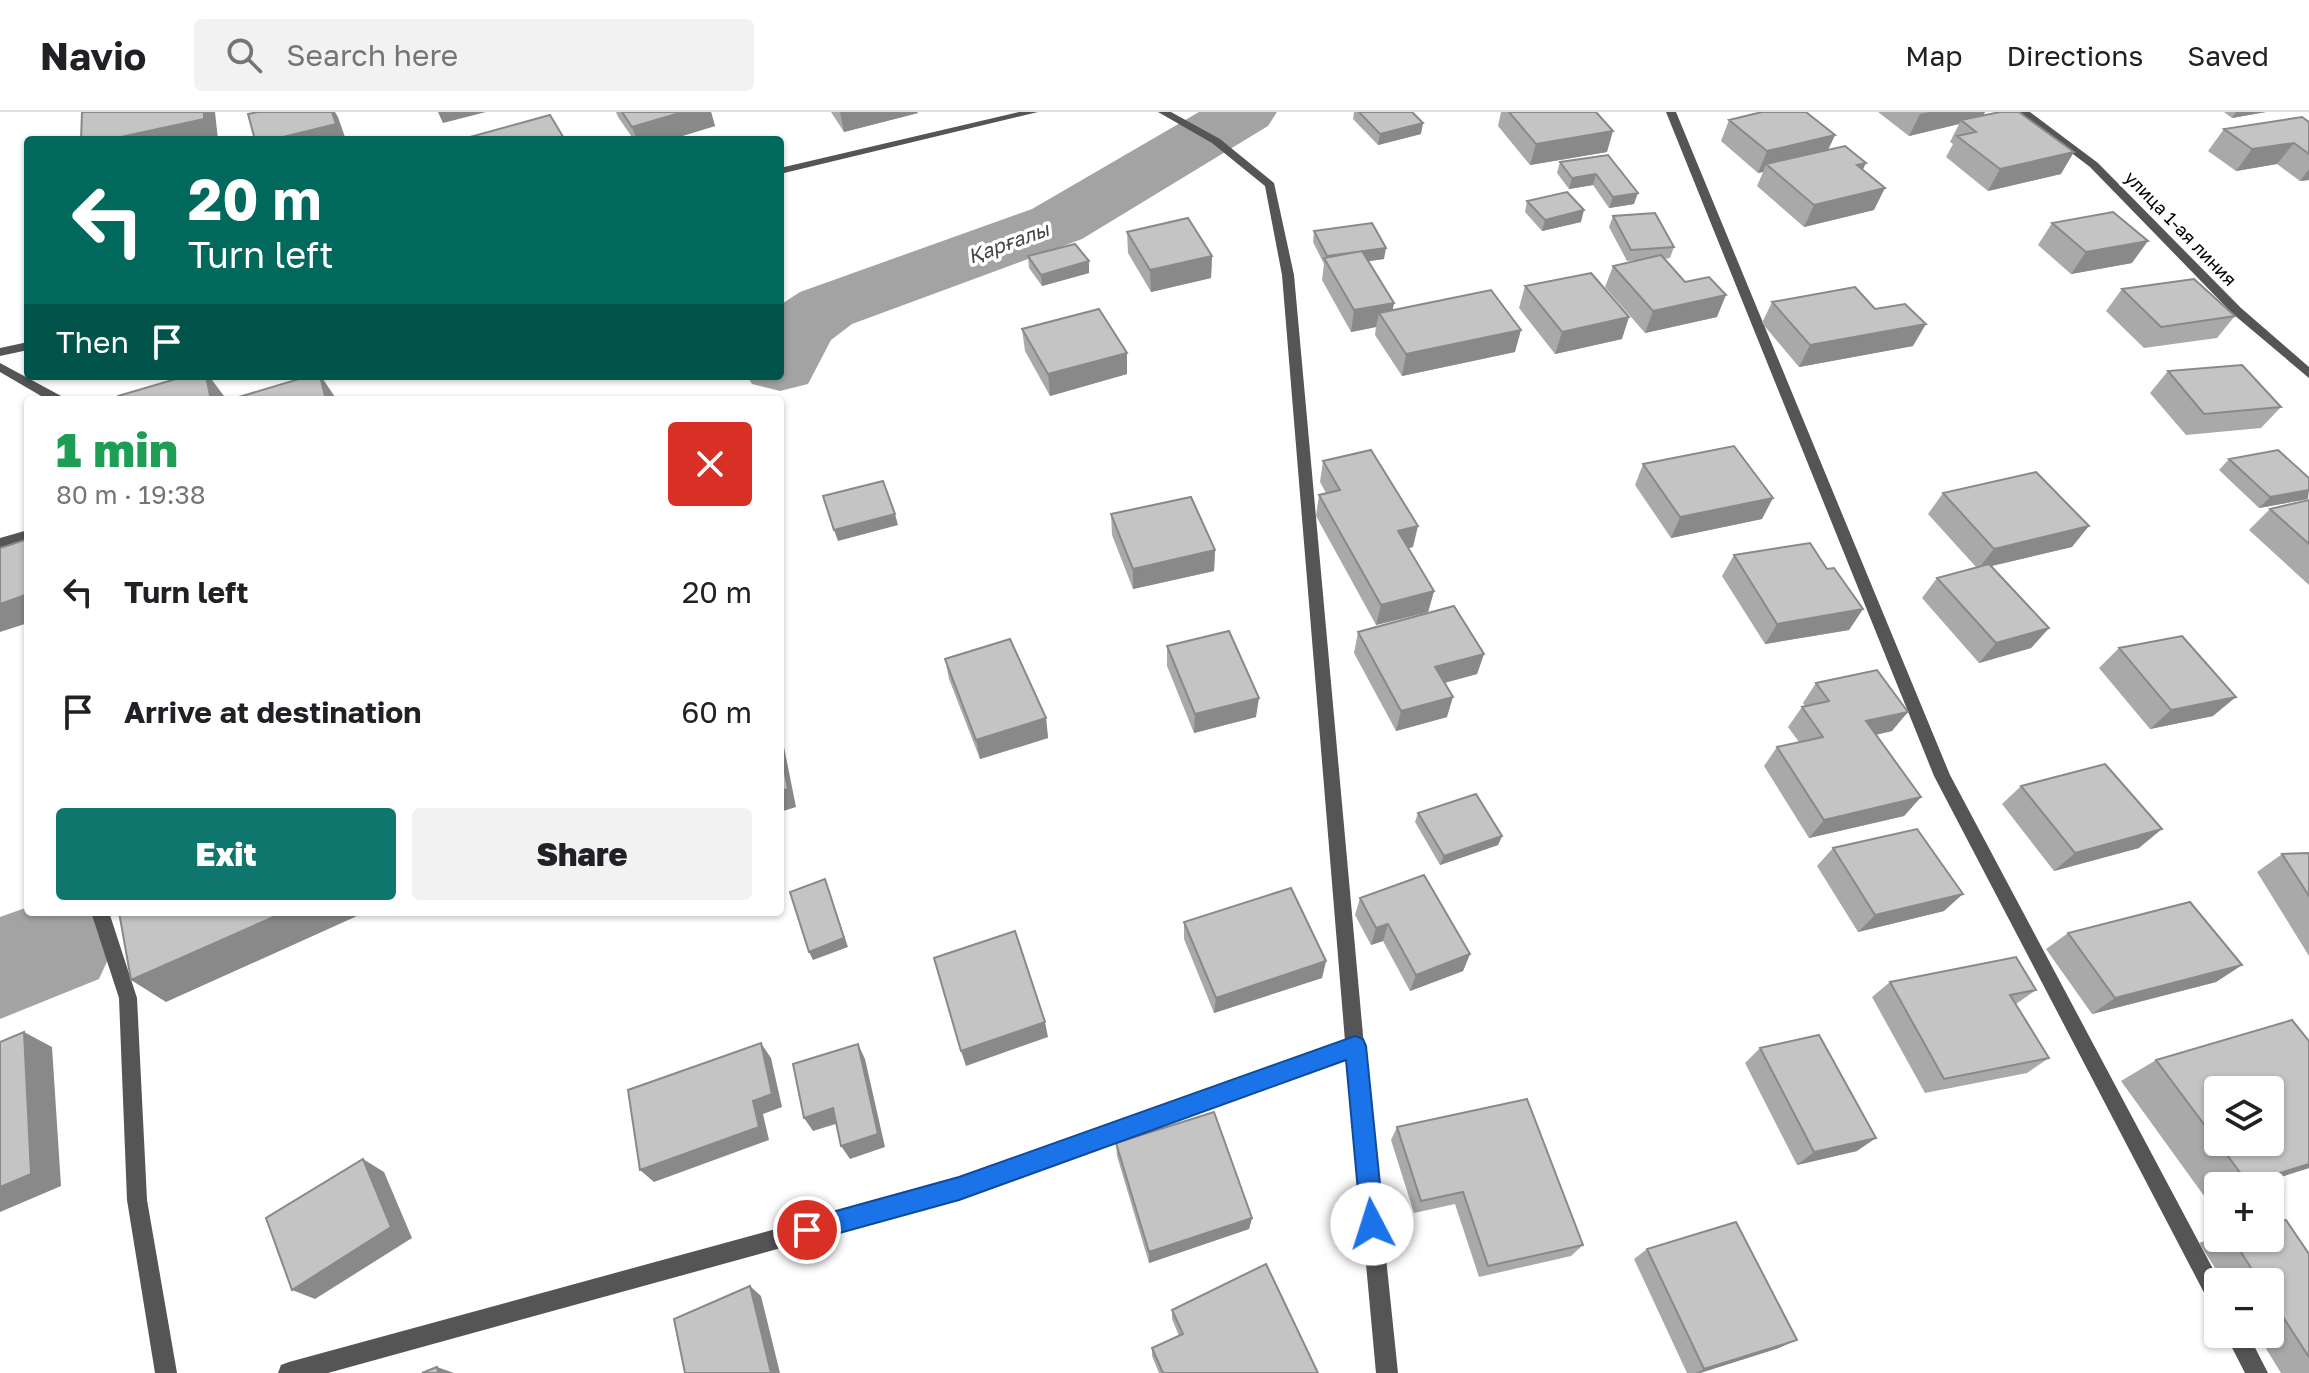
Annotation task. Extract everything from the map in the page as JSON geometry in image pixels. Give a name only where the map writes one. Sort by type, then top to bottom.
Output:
[{"type":"street","points":[[784,170],[1033,112]]},
{"type":"street","points":[[1163,112],[1216,141],[1270,185],[1288,275],[1355,1046],[1387,1373]]},
{"type":"street","points":[[1671,112],[1942,776],[2204,1272]]},
{"type":"street","name":"улица 1-ая линия","points":[[2023,112],[2094,165],[2237,311],[2309,374]]},
{"type":"street","points":[[0,352],[24,347]]},
{"type":"street","points":[[0,367],[51,396]]},
{"type":"street","points":[[0,543],[24,536]]},
{"type":"street","points":[[101,916],[128,998],[137,1200],[166,1373]]},
{"type":"street","points":[[289,1373],[959,1189],[1355,1046]]},
{"type":"street","points":[[2244,1348],[2257,1373]]},
{"type":"building","points":[[82,112],[204,112],[204,119],[125,136],[81,136]]},
{"type":"building","points":[[332,112],[336,124],[287,136],[254,136],[248,114]]},
{"type":"building","points":[[622,112],[683,112],[632,127]]},
{"type":"building","points":[[1359,112],[1412,112],[1423,123],[1380,134]]},
{"type":"building","points":[[1509,112],[1596,112],[1613,131],[1536,144]]},
{"type":"building","points":[[1762,112],[1806,112],[1835,135],[1767,151],[1729,120]]},
{"type":"building","points":[[2000,112],[2019,112],[2074,152],[2000,169],[1957,136],[1976,132],[1961,120]]},
{"type":"building","points":[[550,115],[563,136],[474,136]]},
{"type":"building","points":[[2302,117],[2309,122],[2309,154],[2294,143],[2252,149],[2224,129]]},
{"type":"building","points":[[1845,146],[1866,163],[1857,165],[1885,188],[1814,205],[1766,164]]},
{"type":"building","points":[[1608,155],[1638,193],[1613,197],[1596,174],[1572,178],[1560,162]]},
{"type":"building","points":[[1567,192],[1584,210],[1545,220],[1527,201]]},
{"type":"building","points":[[2113,212],[2148,241],[2086,252],[2052,223]]},
{"type":"building","points":[[1655,213],[1674,247],[1631,250],[1613,216]]},
{"type":"building","points":[[1188,218],[1212,256],[1150,270],[1127,232]]},
{"type":"building","points":[[1372,223],[1386,248],[1327,256],[1314,231]]},
{"type":"building","points":[[1075,244],[1089,261],[1041,275],[1028,256]]},
{"type":"building","points":[[1362,251],[1394,303],[1354,310],[1324,258]]},
{"type":"building","points":[[1661,255],[1685,282],[1709,277],[1726,295],[1653,311],[1613,266]]},
{"type":"building","points":[[1591,273],[1629,317],[1562,332],[1525,286]]},
{"type":"building","points":[[2194,279],[2235,316],[2161,327],[2122,289]]},
{"type":"building","points":[[1855,287],[1875,309],[1905,304],[1926,324],[1810,345],[1772,302]]},
{"type":"building","points":[[1491,290],[1521,330],[1406,354],[1379,313]]},
{"type":"building","points":[[1099,309],[1127,353],[1048,374],[1022,329]]},
{"type":"building","points":[[2242,365],[2281,407],[2204,414],[2168,371]]},
{"type":"building","points":[[172,380],[207,380],[210,396],[118,396]]},
{"type":"building","points":[[296,380],[321,380],[325,396],[242,396]]},
{"type":"building","points":[[1734,446],[1773,498],[1680,517],[1643,464]]},
{"type":"building","points":[[1371,450],[1418,526],[1398,531],[1434,591],[1381,605],[1319,495],[1340,490],[1323,461]]},
{"type":"building","points":[[2278,450],[2309,478],[2309,490],[2270,497],[2229,459]]},
{"type":"building","points":[[2036,472],[2089,526],[1994,549],[1943,493]]},
{"type":"building","points":[[883,481],[895,514],[834,530],[823,496]]},
{"type":"building","points":[[1191,497],[1215,550],[1133,569],[1111,514]]},
{"type":"building","points":[[2309,500],[2309,544],[2270,509]]},
{"type":"building","points":[[24,540],[24,595],[0,604],[0,548]]},
{"type":"building","points":[[1810,543],[1827,569],[1834,568],[1863,609],[1777,624],[1734,555]]},
{"type":"building","points":[[1989,564],[2049,628],[1996,643],[1937,578]]},
{"type":"building","points":[[1454,606],[1484,654],[1435,667],[1453,697],[1401,711],[1358,632]]},
{"type":"building","points":[[1229,631],[1259,698],[1195,714],[1167,646]]},
{"type":"building","points":[[2182,636],[2236,697],[2171,710],[2119,648]]},
{"type":"building","points":[[1010,639],[1046,718],[976,740],[945,659]]},
{"type":"building","points":[[1877,670],[1908,712],[1866,721],[1921,797],[1824,820],[1777,747],[1823,737],[1802,707],[1829,701],[1816,683]]},
{"type":"building","points":[[2105,764],[2162,829],[2075,853],[2021,786]]},
{"type":"building","points":[[784,768],[788,789],[784,790]]},
{"type":"building","points":[[1476,794],[1502,836],[1444,856],[1418,813]]},
{"type":"building","points":[[1917,829],[1963,894],[1875,915],[1833,848]]},
{"type":"building","points":[[2309,853],[2309,896],[2282,854]]},
{"type":"building","points":[[1424,875],[1470,954],[1416,975],[1388,924],[1376,928],[1360,898]]},
{"type":"building","points":[[825,879],[844,938],[809,952],[790,892]]},
{"type":"building","points":[[1291,888],[1326,961],[1216,998],[1184,922]]},
{"type":"building","points":[[2190,902],[2242,965],[2115,998],[2068,933]]},
{"type":"building","points":[[120,916],[276,916],[131,980]]},
{"type":"building","points":[[1015,931],[1045,1022],[961,1051],[934,958]]},
{"type":"building","points":[[2016,957],[2036,990],[2010,995],[2049,1058],[1944,1079],[1890,982]]},
{"type":"building","points":[[2292,1020],[2309,1041],[2309,1164],[2283,1172],[2240,1172],[2228,1156],[2284,1156],[2284,1076],[2204,1076],[2204,1124],[2156,1060]]},
{"type":"building","points":[[24,1032],[31,1174],[0,1187],[0,1042]]},
{"type":"building","points":[[1819,1035],[1876,1138],[1814,1152],[1760,1048]]},
{"type":"building","points":[[761,1043],[772,1094],[753,1101],[759,1127],[640,1170],[628,1090]]},
{"type":"building","points":[[858,1044],[878,1134],[841,1146],[833,1108],[804,1118],[793,1064]]},
{"type":"building","points":[[1527,1099],[1583,1245],[1488,1266],[1463,1192],[1421,1201],[1397,1127]]},
{"type":"building","points":[[1214,1112],[1252,1218],[1149,1252],[1116,1143]]},
{"type":"building","points":[[363,1159],[391,1227],[292,1290],[266,1218]]},
{"type":"building","points":[[2284,1220],[2309,1254],[2309,1357],[2284,1319],[2284,1268],[2251,1268],[2241,1252],[2284,1252]]},
{"type":"building","points":[[1736,1222],[1797,1340],[1704,1369],[1647,1249]]},
{"type":"building","points":[[1266,1264],[1318,1373],[1163,1373],[1152,1348],[1183,1334],[1172,1310]]},
{"type":"building","points":[[750,1286],[771,1373],[685,1373],[674,1319]]},
{"type":"building","points":[[437,1367],[438,1373],[422,1373]]},
{"type":"waterway","name":"Қарғалы","points":[[784,358],[799,327],[826,308],[1057,224],[1245,112]]},
{"type":"waterway","name":"Қарғалы","points":[[0,968],[61,944]]},
{"type":"route","points":[[807,1230],[959,1189],[1355,1046],[1372,1224]]}]
